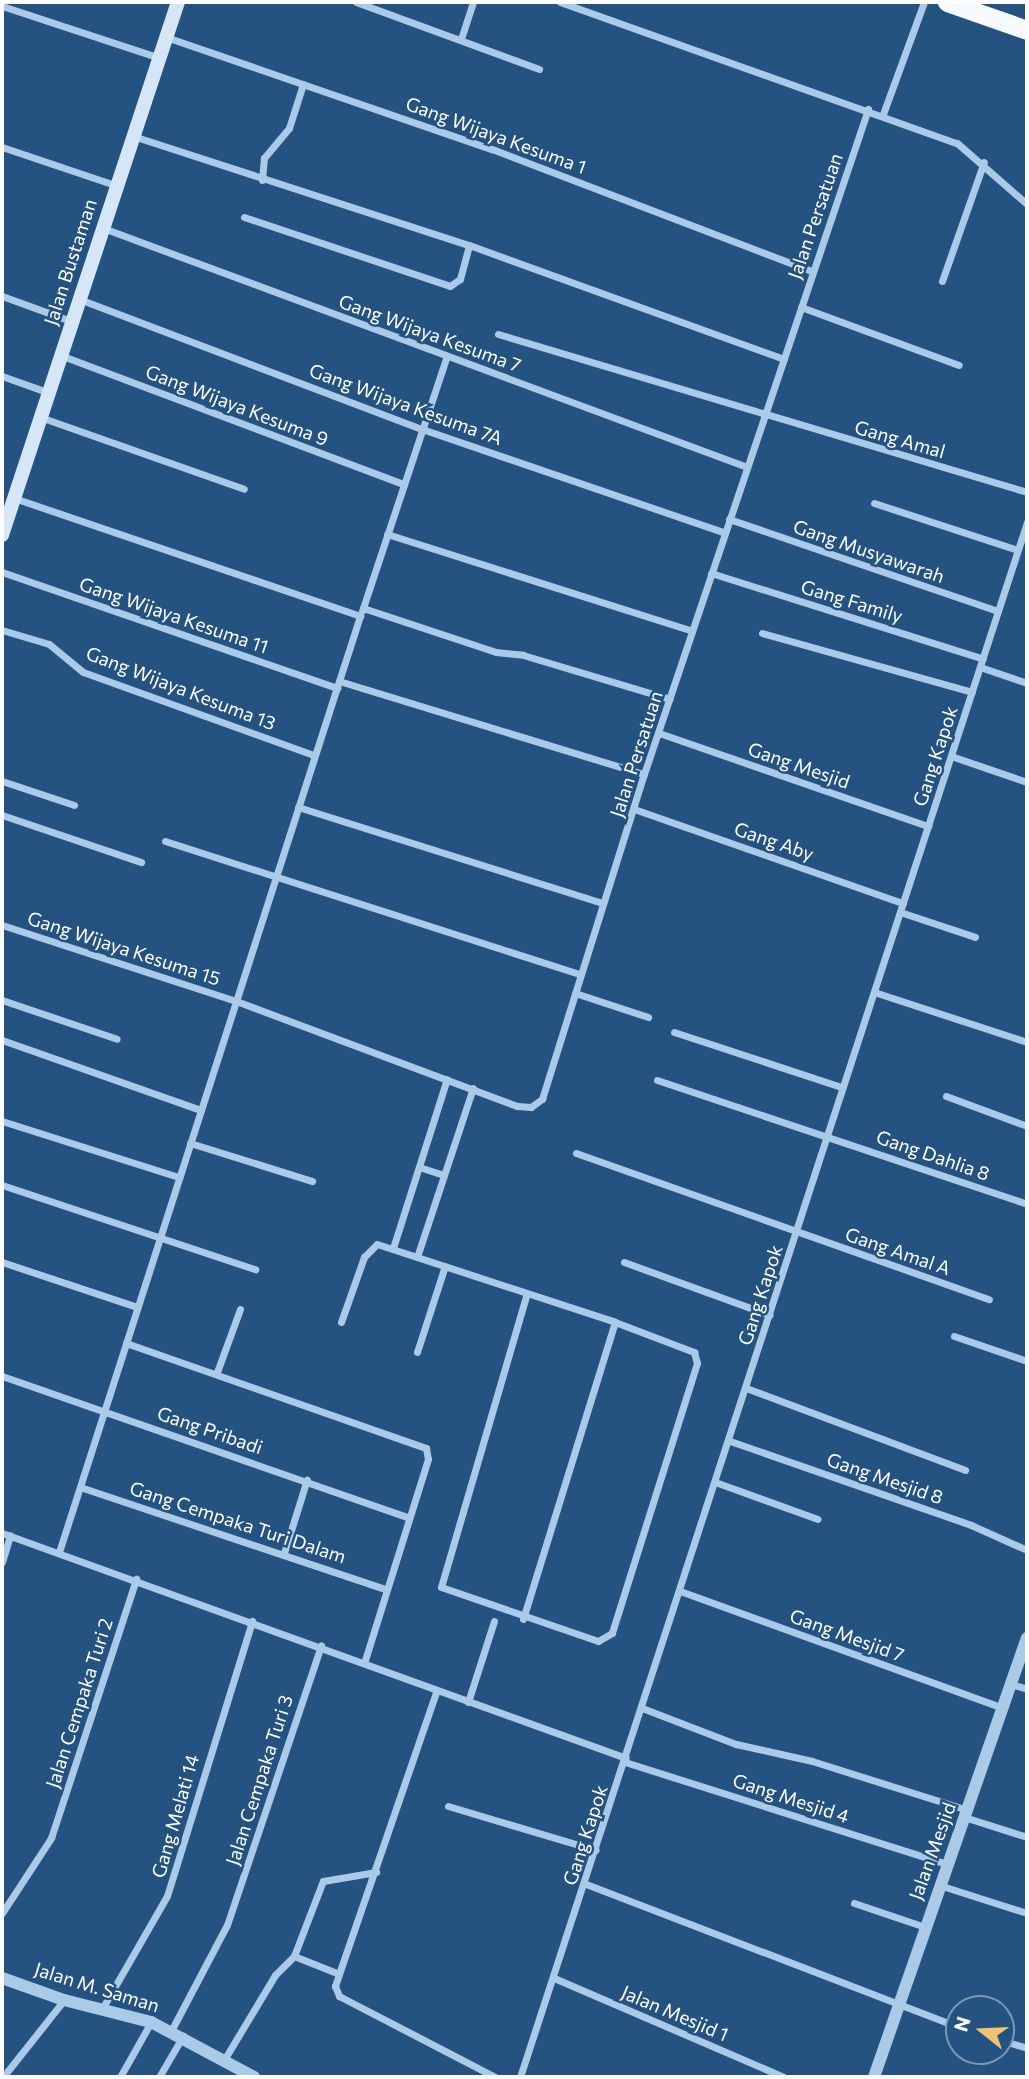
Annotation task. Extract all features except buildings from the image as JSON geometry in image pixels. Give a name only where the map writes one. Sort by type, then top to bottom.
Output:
[{"type":"highway","points":[[947,2],[1027,30]]},
{"type":"main road","name":"Jalan Bustaman","points":[[3,525],[178,2]]},
{"type":"street","points":[[356,2],[538,69]]},
{"type":"street","points":[[461,39],[473,2]]},
{"type":"street","points":[[560,2],[883,114],[957,143],[984,162],[1027,204]]},
{"type":"street","points":[[883,114],[924,2]]},
{"type":"street","points":[[2,6],[160,58]]},
{"type":"street","name":"Gang Wijaya Kesuma 1","points":[[166,37],[492,149],[812,271]]},
{"type":"street","points":[[262,180],[264,158],[289,128],[303,84]]},
{"type":"street","name":"Jalan Persatuan","points":[[236,1001],[517,1106],[531,1107],[542,1099],[644,774],[868,109]]},
{"type":"street","points":[[132,136],[470,245],[784,359]]},
{"type":"street","points":[[2,147],[115,185]]},
{"type":"street","points":[[942,281],[984,162]]},
{"type":"street","points":[[244,216],[450,286],[460,279],[470,245]]},
{"type":"street","name":"Gang Wijaya Kesuma 7","points":[[103,228],[747,467]]},
{"type":"street","points":[[2,296],[71,321]]},
{"type":"street","name":"Gang Wijaya Kesuma 7A","points":[[79,299],[422,429],[725,533]]},
{"type":"street","points":[[801,307],[958,365]]},
{"type":"street","name":"Gang Amal","points":[[498,334],[764,417],[1027,492]]},
{"type":"street","name":"Gang Wijaya Kesuma 9","points":[[59,355],[404,484]]},
{"type":"street","points":[[59,1552],[314,755],[447,356]]},
{"type":"street","points":[[2,376],[47,391]]},
{"type":"street","points":[[39,417],[243,489]]},
{"type":"street","points":[[13,498],[360,616]]},
{"type":"street","points":[[874,503],[1018,550]]},
{"type":"street","name":"Gang Musyawarah","points":[[729,519],[998,611]]},
{"type":"street","name":"Gang Kapok","points":[[520,2077],[586,1884],[771,1315],[841,1087],[1027,522]]},
{"type":"street","points":[[387,534],[692,631]]},
{"type":"street","name":"Gang Wijaya Kesuma 11","points":[[2,572],[338,684],[644,774]]},
{"type":"street","name":"Gang Family","points":[[711,573],[982,663],[1027,683]]},
{"type":"street","points":[[363,608],[496,652],[523,654],[670,699]]},
{"type":"street","name":"Gang Wijaya Kesuma 13","points":[[2,630],[49,645],[83,672],[314,755]]},
{"type":"street","points":[[762,633],[972,692]]},
{"type":"street","name":"Gang Mesjid","points":[[659,733],[928,826]]},
{"type":"street","points":[[951,756],[1027,782]]},
{"type":"street","points":[[2,781],[74,805]]},
{"type":"street","points":[[298,807],[603,903]]},
{"type":"street","name":"Gang Aby","points":[[634,809],[903,903]]},
{"type":"street","points":[[2,815],[141,862]]},
{"type":"street","points":[[165,841],[580,974]]},
{"type":"street","points":[[900,912],[975,937]]},
{"type":"street","name":"Gang Wijaya Kesuma 15","points":[[2,925],[236,1001]]},
{"type":"street","points":[[874,992],[1027,1042]]},
{"type":"street","points":[[575,993],[648,1017]]},
{"type":"street","points":[[2,1000],[117,1039]]},
{"type":"street","points":[[674,1032],[841,1087]]},
{"type":"street","points":[[2,1040],[201,1110]]},
{"type":"street","points":[[393,1248],[447,1079]]},
{"type":"street","name":"Gang Dahlia 8","points":[[656,1080],[1027,1205]]},
{"type":"street","points":[[417,1257],[472,1088]]},
{"type":"street","points":[[946,1096],[1027,1126]]},
{"type":"street","points":[[2,1121],[179,1177]]},
{"type":"street","points":[[190,1143],[312,1181]]},
{"type":"street","name":"Gang Amal A","points":[[576,1153],[989,1299]]},
{"type":"street","points":[[419,1167],[444,1175]]},
{"type":"street","points":[[2,1185],[255,1269]]},
{"type":"street","points":[[341,1322],[367,1251],[377,1244],[393,1248],[417,1257],[445,1266],[527,1293],[615,1322],[690,1348],[697,1363],[612,1633],[597,1641],[523,1619],[449,1593],[441,1587],[440,1578],[527,1293]]},
{"type":"street","points":[[2,1262],[138,1307]]},
{"type":"street","points":[[624,1262],[771,1315]]},
{"type":"street","points":[[417,1352],[445,1266]]},
{"type":"street","points":[[217,1372],[240,1309]]},
{"type":"street","points":[[523,1619],[615,1322]]},
{"type":"street","points":[[954,1336],[1027,1361]]},
{"type":"street","points":[[126,1343],[423,1444],[428,1458],[364,1663]]},
{"type":"street","name":"Gang Pribadi","points":[[2,1376],[307,1479],[408,1517]]},
{"type":"street","points":[[746,1388],[965,1470]]},
{"type":"street","name":"Gang Mesjid 8","points":[[730,1441],[971,1525],[1027,1550]]},
{"type":"street","points":[[284,1553],[307,1479]]},
{"type":"street","points":[[715,1482],[818,1519]]},
{"type":"street","name":"Gang Cempaka Turi Dalam","points":[[80,1487],[284,1553],[385,1589]]},
{"type":"street","points":[[2,1562],[6,1534]]},
{"type":"street","name":"Gang Mesjid 4","points":[[6,1534],[136,1578],[626,1760],[947,1864]]},
{"type":"street","name":"Jalan Cempaka Turi 2","points":[[2,1913],[51,1838],[136,1578]]},
{"type":"street","name":"Gang Mesjid 7","points":[[680,1591],[1003,1708]]},
{"type":"street","name":"Gang Melati 14","points":[[103,2009],[167,1896],[252,1621]]},
{"type":"street","points":[[468,1702],[494,1621]]},
{"type":"street","name":"Jalan Mesjid","points":[[874,2077],[1027,1638]]},
{"type":"street","name":"Jalan Cempaka Turi 3","points":[[159,2077],[227,1925],[321,1646]]},
{"type":"street","points":[[1012,1684],[1027,1689]]},
{"type":"street","points":[[437,1690],[335,1986],[339,1996],[495,2077]]},
{"type":"street","points":[[642,1708],[736,1744],[811,1761],[1027,1837]]},
{"type":"street","points":[[448,1806],[596,1850]]},
{"type":"street","points":[[224,2060],[275,1975],[294,1956],[323,1881],[376,1872]]},
{"type":"street","points":[[586,1884],[899,2007],[945,2022]]},
{"type":"street","points":[[939,1885],[1027,1913]]},
{"type":"street","points":[[854,1903],[925,1927]]},
{"type":"street","points":[[294,1956],[339,1973]]},
{"type":"street","name":"Jalan M. Saman","points":[[2,1978],[64,2000],[151,2022],[254,2077]]},
{"type":"street","name":"Jalan Mesjid 1","points":[[554,1978],[784,2077]]},
{"type":"street","points":[[3,2077],[64,2000]]},
{"type":"street","points":[[120,2077],[151,2022]]}]
